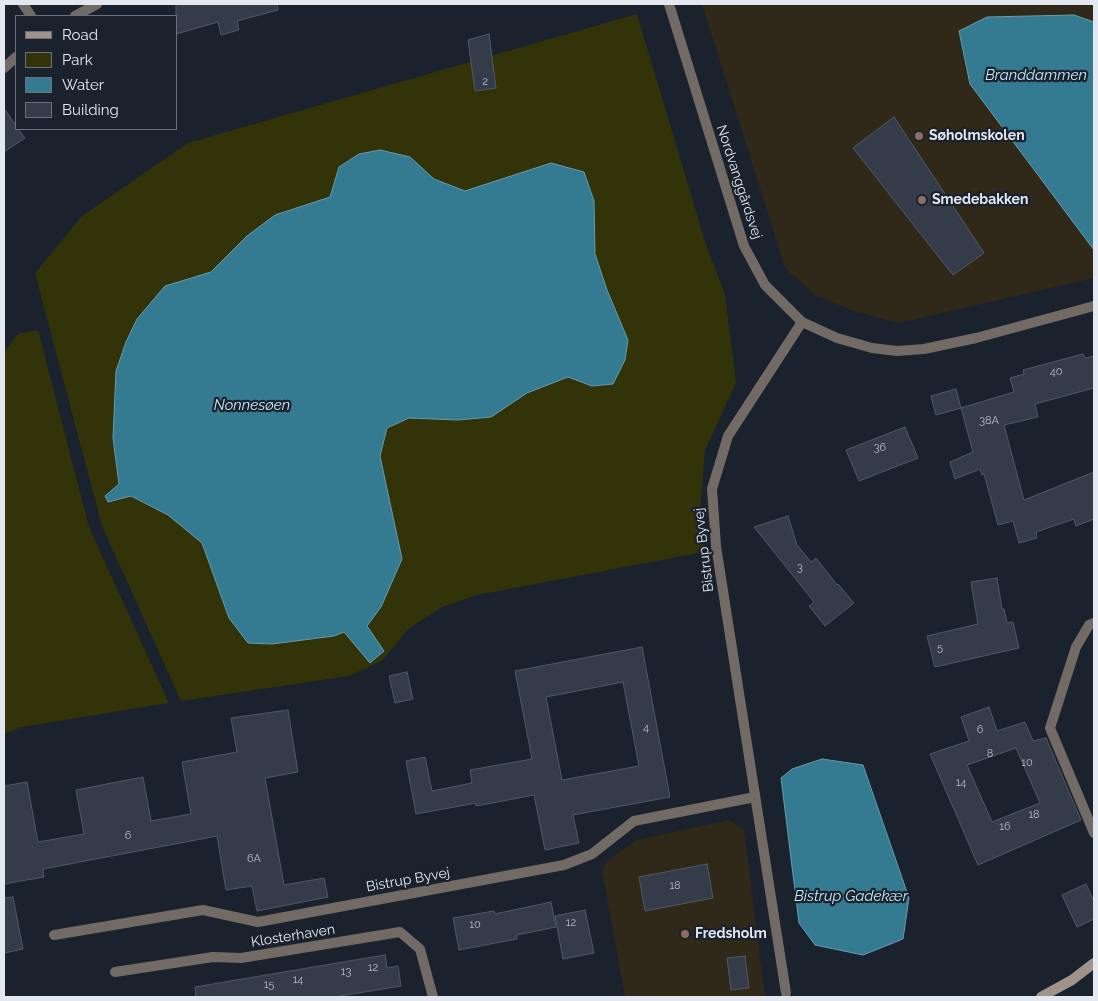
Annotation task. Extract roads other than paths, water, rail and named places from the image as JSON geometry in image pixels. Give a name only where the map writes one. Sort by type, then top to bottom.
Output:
[{"type":"main road","points":[[1041,997],[1072,980],[1094,963]]},
{"type":"street","points":[[23,4],[30,15]]},
{"type":"street","points":[[77,15],[97,4]]},
{"type":"street","name":"Nordvanggårdsvej","points":[[669,4],[744,246],[765,285],[802,322],[837,338],[872,348],[897,351],[924,349],[976,338],[1094,306]]},
{"type":"street","points":[[4,68],[15,58]]},
{"type":"street","name":"Bistrup Byvej","points":[[786,993],[716,546],[712,489],[728,436],[802,322]]},
{"type":"street","points":[[1094,623],[1089,625],[1076,647],[1050,728],[1094,833]]},
{"type":"street","name":"Bistrup Byvej","points":[[54,935],[203,910],[258,922],[564,866],[592,854],[634,821],[755,797]]},
{"type":"street","name":"Klosterhaven","points":[[115,972],[213,957],[242,958],[400,932],[420,948],[433,997]]},
{"type":"water","name":"Branddammen","points":[[1074,15],[1094,22],[1094,250],[970,84],[959,31],[987,17]]},
{"type":"water","name":"Nonnesøen","points":[[380,150],[410,157],[434,179],[465,191],[551,163],[584,172],[594,201],[595,254],[607,290],[628,340],[625,360],[613,384],[592,386],[568,377],[527,393],[491,417],[458,420],[409,418],[387,428],[380,456],[402,559],[381,607],[367,626],[384,651],[370,663],[344,632],[334,636],[272,644],[248,643],[229,618],[202,543],[168,515],[131,496],[108,502],[105,496],[119,484],[113,438],[116,371],[126,342],[137,319],[165,286],[211,272],[247,236],[275,215],[330,197],[339,167],[359,154]]},
{"type":"water","name":"Bistrup Gadekær","points":[[822,759],[863,765],[909,898],[903,939],[863,955],[815,945],[799,923],[781,778],[792,769]]},
{"type":"place","name":"Søholmskolen","points":[[919,136]]},
{"type":"place","name":"Smedebakken","points":[[922,200]]},
{"type":"place","name":"Fredsholm","points":[[685,934]]}]
